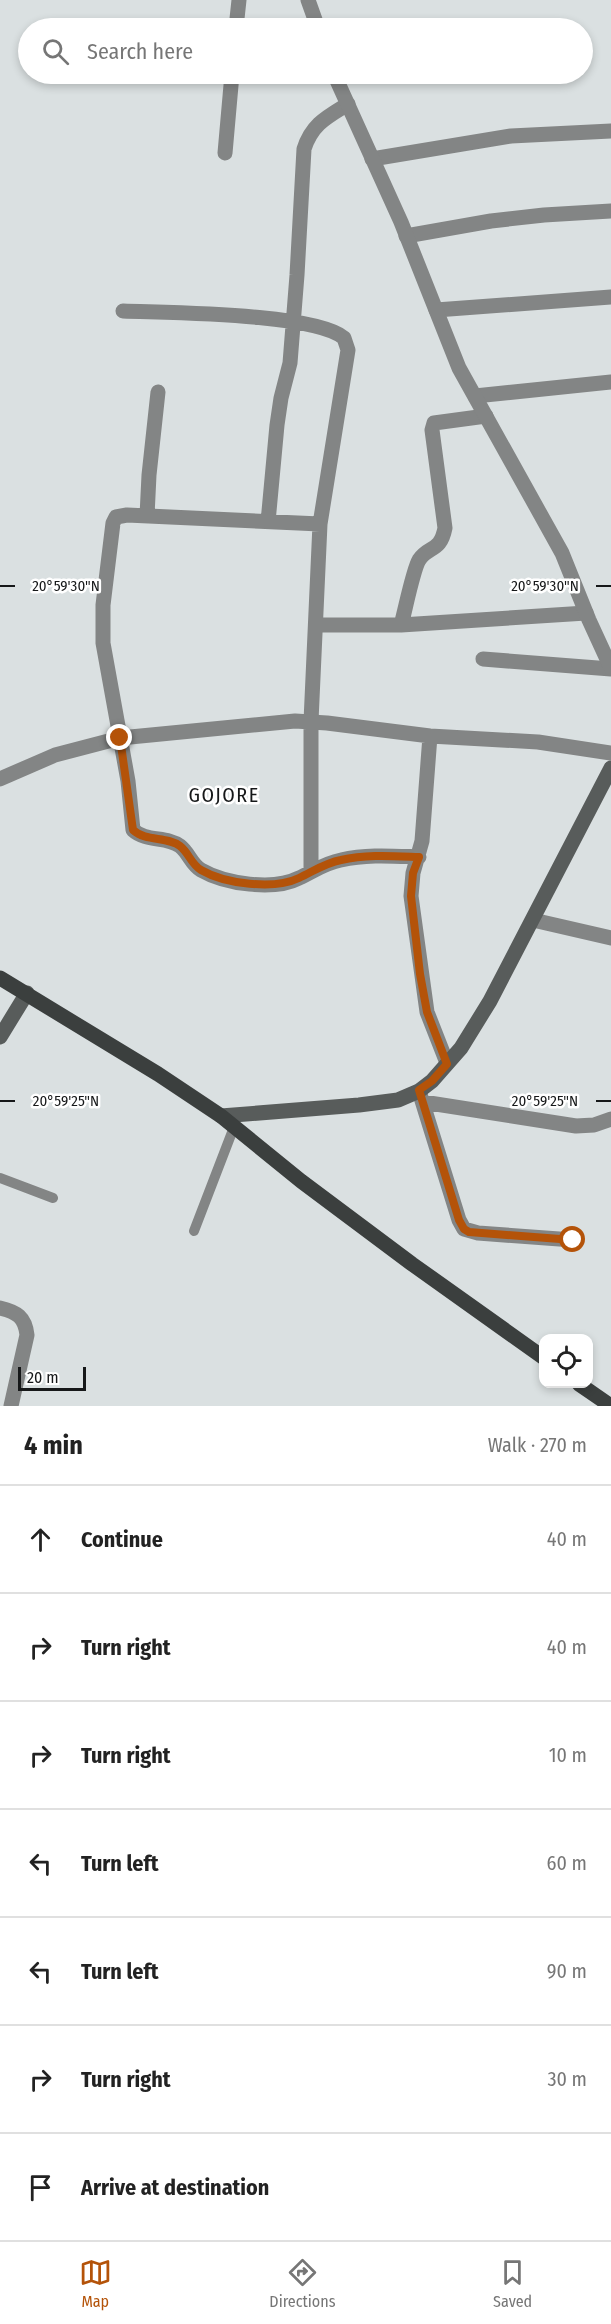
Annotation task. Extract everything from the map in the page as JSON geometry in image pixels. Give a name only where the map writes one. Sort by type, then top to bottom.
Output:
[{"type":"main road","points":[[221,1116],[359,1105],[421,1096],[461,1048],[490,1001],[611,768]]},
{"type":"main road","points":[[0,978],[221,1116],[301,1181],[539,1355]]},
{"type":"main road","points":[[0,1037],[27,993]]},
{"type":"main road","points":[[586,1388],[611,1406]]},
{"type":"street","points":[[237,18],[239,0]]},
{"type":"street","points":[[308,0],[314,18]]},
{"type":"street","points":[[225,153],[231,84]]},
{"type":"street","points":[[339,84],[406,236],[459,368],[562,553],[611,668],[483,659]]},
{"type":"street","points":[[268,522],[277,425],[290,363],[294,323],[304,149],[309,134],[324,118],[348,104]]},
{"type":"street","points":[[372,159],[501,137],[611,131]]},
{"type":"street","points":[[406,236],[522,217],[611,211]]},
{"type":"street","points":[[436,310],[611,297]]},
{"type":"street","points":[[123,311],[257,317],[328,328],[344,338],[348,350],[320,524],[311,721],[311,872]]},
{"type":"street","points":[[475,396],[611,382]]},
{"type":"street","points":[[147,516],[148,475],[158,392]]},
{"type":"street","points":[[401,625],[419,562],[438,546],[446,528],[432,430],[434,423],[442,420],[486,416]]},
{"type":"street","points":[[320,524],[121,515],[116,518],[113,523],[103,605],[104,654],[131,804],[131,824],[137,833],[182,847],[191,862],[201,870],[252,885],[281,884],[298,879],[323,864],[362,856],[419,857]]},
{"type":"street","points":[[316,625],[401,625],[586,613]]},
{"type":"street","points":[[0,778],[55,755],[120,738],[295,721],[430,736],[538,742],[611,753]]},
{"type":"street","points":[[430,736],[422,841],[413,873],[411,896],[427,1012],[447,1064]]},
{"type":"street","points":[[533,920],[611,938]]},
{"type":"street","points":[[573,1240],[478,1233],[464,1229],[459,1220],[421,1096],[576,1126],[594,1125],[611,1119]]},
{"type":"street","points":[[0,1308],[20,1315],[25,1323],[27,1335],[11,1406]]},
{"type":"lane","points":[[194,1231],[234,1127]]},
{"type":"lane","points":[[0,1178],[53,1198]]},
{"type":"district","name":"GOJORE","points":[[224,795]]},
{"type":"route","points":[[120,738],[133,830],[141,835],[182,847],[191,862],[201,870],[252,885],[281,884],[298,879],[323,864],[339,860],[362,856],[419,857],[413,873],[411,896],[420,974],[427,1012],[447,1064],[432,1081],[419,1090],[459,1220],[464,1229],[469,1232],[573,1240]]}]
